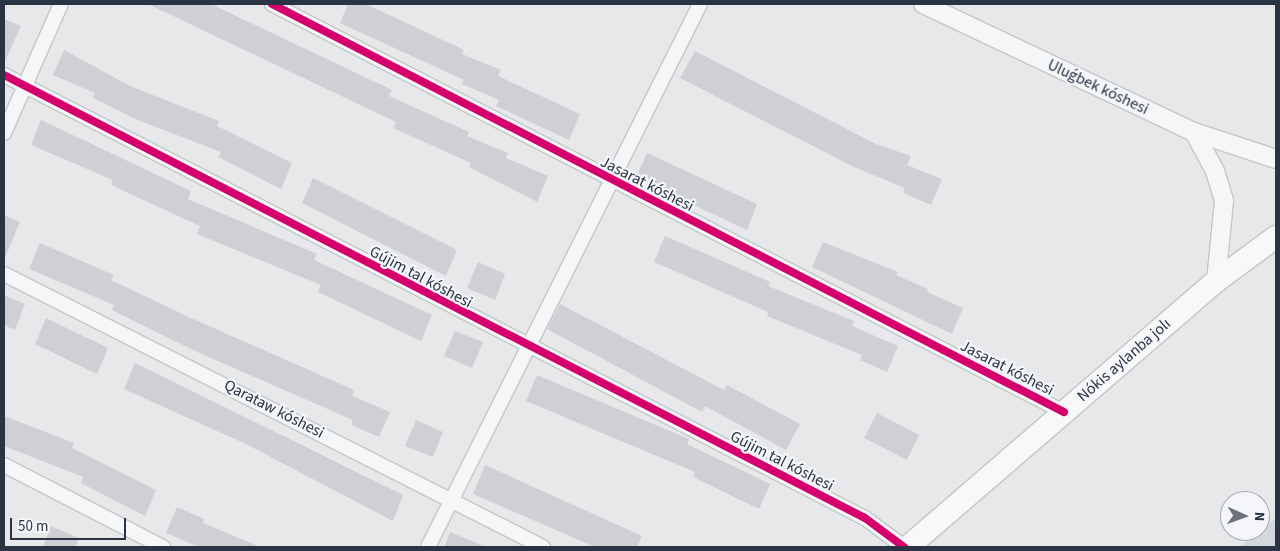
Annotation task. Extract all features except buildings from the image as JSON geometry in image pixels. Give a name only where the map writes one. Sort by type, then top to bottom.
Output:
[{"type":"main road","name":"Nókis aylanba jolı","points":[[906,547],[1216,281],[1276,237]]},
{"type":"street","points":[[4,133],[61,4]]},
{"type":"street","name":"Jasarat kóshesi","points":[[272,4],[610,182],[1064,412]]},
{"type":"street","points":[[428,547],[700,4]]},
{"type":"street","name":"Uluǵbek kóshesi","points":[[923,4],[1194,132],[1276,159]]},
{"type":"street","name":"Gújim tal kóshesi","points":[[4,75],[527,347],[865,518],[906,547]]},
{"type":"street","points":[[1194,132],[1215,170],[1224,201],[1216,281]]},
{"type":"street","name":"Qarataw kóshesi","points":[[4,274],[543,547]]},
{"type":"street","points":[[4,464],[162,547]]},
{"type":"shaded area","points":[[1276,518],[1276,547],[1239,547],[1247,541],[1270,541],[1270,523]]},
{"type":"cycle path","points":[[272,4],[1064,412]]},
{"type":"cycle path","points":[[4,75],[865,518],[904,547]]}]
